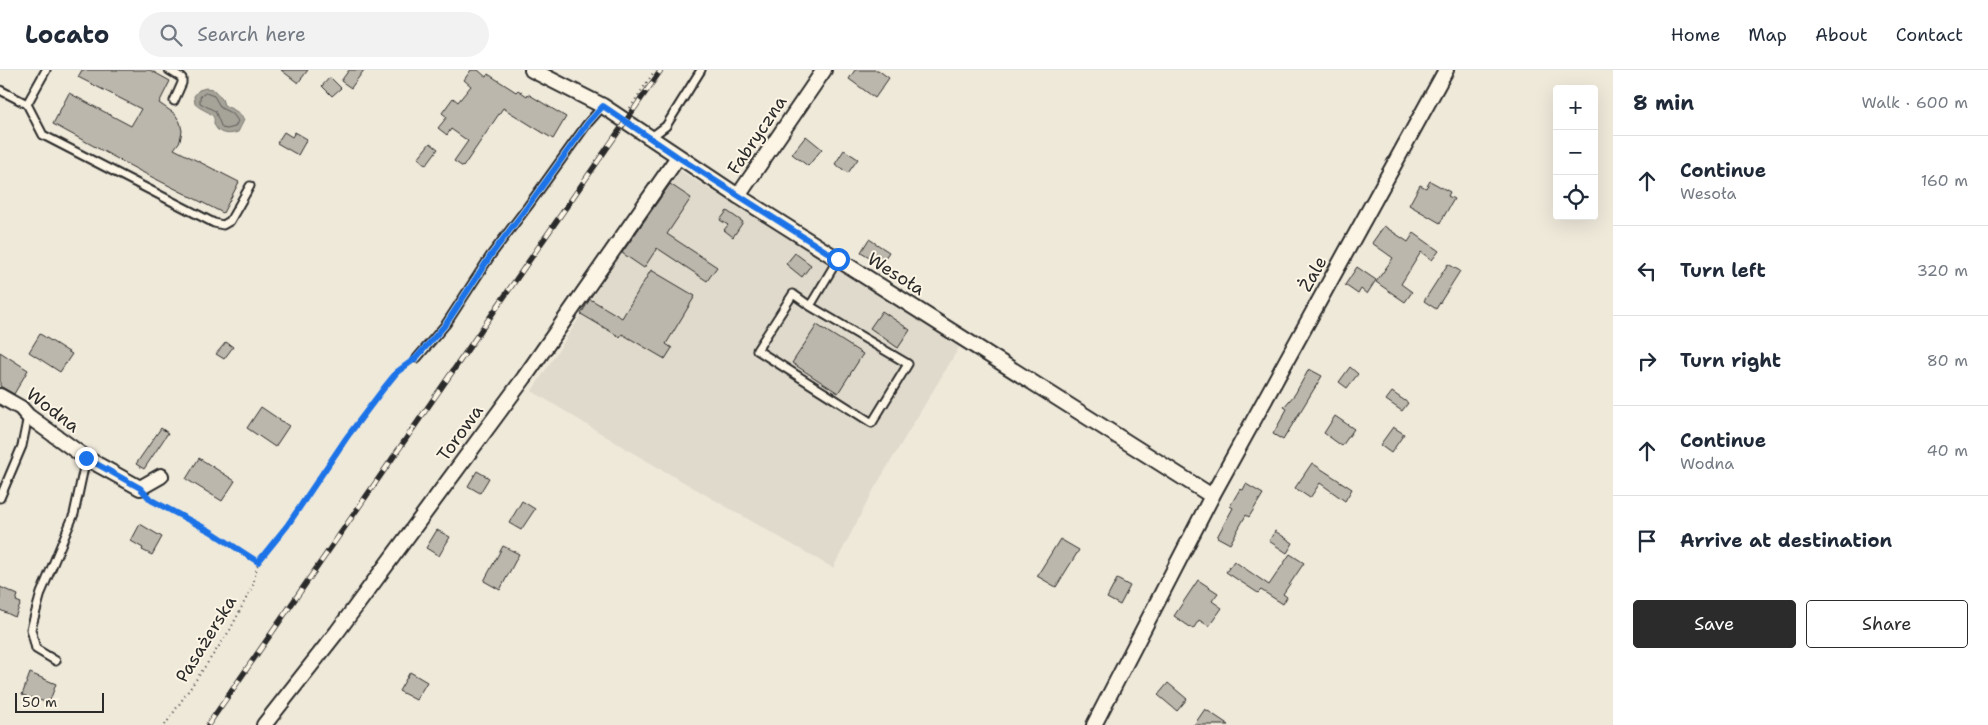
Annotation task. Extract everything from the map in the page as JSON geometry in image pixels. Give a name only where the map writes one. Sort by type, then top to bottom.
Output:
[{"type":"street","name":"Wesoła","points":[[532,70],[603,106],[738,196],[1212,496]]},
{"type":"street","name":"Fabryczna","points":[[738,196],[824,70]]},
{"type":"street","name":"Żale","points":[[1094,725],[1212,496],[1446,70]]},
{"type":"street","name":"Torowa","points":[[269,724],[524,378],[678,157]]},
{"type":"street","name":"Wodna","points":[[0,396],[21,408],[28,416],[86,458],[140,488]]},
{"type":"street","points":[[140,488],[161,476]]},
{"type":"lane","points":[[27,104],[46,70]]},
{"type":"lane","points":[[169,70],[182,78],[182,84],[174,101]]},
{"type":"lane","points":[[650,138],[666,126],[701,70]]},
{"type":"lane","points":[[0,90],[27,104],[43,135],[214,223],[223,225],[230,221],[250,186]]},
{"type":"lane","points":[[416,358],[446,324],[491,255],[587,124],[603,106]]},
{"type":"lane","points":[[810,306],[838,259]]},
{"type":"lane","points":[[793,294],[810,306],[908,364],[872,423],[757,350],[793,294]]},
{"type":"lane","points":[[0,498],[22,446],[28,416]]},
{"type":"lane","points":[[56,661],[36,649],[31,629],[41,593],[74,514],[86,458]]},
{"type":"path","points":[[623,119],[655,70]]},
{"type":"path","points":[[140,488],[151,500],[210,531],[258,562],[287,526],[347,437],[384,388],[397,372],[416,358]]},
{"type":"path","name":"Pasażerska","points":[[165,725],[230,630],[253,585],[258,562]]},
{"type":"shaded area","points":[[676,168],[960,346],[874,489],[833,568],[633,453],[532,391]]},
{"type":"water","points":[[213,89],[222,99],[224,105],[240,114],[244,120],[238,132],[227,134],[221,132],[216,127],[212,115],[195,104],[194,96],[199,90]]},
{"type":"building","points":[[82,70],[150,70],[170,81],[159,103],[175,114],[180,122],[182,131],[180,141],[174,149],[239,182],[223,213],[53,124],[69,93],[131,126],[141,109],[78,77]]},
{"type":"building","points":[[281,70],[308,70],[298,83]]},
{"type":"building","points":[[349,70],[364,70],[351,88],[341,81]]},
{"type":"building","points":[[471,70],[478,70],[486,77],[488,74],[516,92],[518,90],[527,96],[528,94],[566,117],[553,139],[503,108],[463,167],[454,161],[468,141],[451,129],[447,135],[438,128],[447,117],[442,113],[453,98],[458,102],[471,86],[464,80]]},
{"type":"building","points":[[855,70],[878,70],[889,78],[875,98],[849,79]]},
{"type":"building","points":[[330,77],[341,88],[332,96],[322,86]]},
{"type":"building","points":[[284,132],[292,137],[295,132],[307,139],[298,155],[277,143]]},
{"type":"building","points":[[806,136],[822,149],[808,166],[792,154]]},
{"type":"building","points":[[430,143],[438,149],[426,165],[418,158]]},
{"type":"building","points":[[844,150],[858,159],[848,173],[835,164]]},
{"type":"building","points":[[1430,181],[1450,192],[1448,196],[1454,199],[1440,223],[1409,205],[1420,185],[1426,188]]},
{"type":"building","points":[[670,184],[691,198],[667,234],[717,267],[707,281],[657,248],[644,268],[622,253]]},
{"type":"building","points":[[727,211],[743,222],[733,237],[724,230],[728,225],[720,220]]},
{"type":"building","points":[[1384,226],[1408,242],[1414,233],[1439,251],[1432,260],[1421,252],[1401,284],[1412,292],[1405,302],[1376,282],[1393,258],[1372,243]]},
{"type":"building","points":[[869,239],[889,252],[881,264],[861,252]]},
{"type":"building","points":[[795,253],[811,265],[802,277],[786,264]]},
{"type":"building","points":[[1448,264],[1460,271],[1436,309],[1424,301]]},
{"type":"building","points":[[1357,267],[1376,280],[1367,294],[1361,289],[1358,294],[1345,285]]},
{"type":"building","points":[[651,270],[695,296],[666,344],[672,348],[665,359],[622,334],[620,337],[581,314],[590,299],[622,318]]},
{"type":"building","points":[[882,311],[910,330],[898,348],[870,328]]},
{"type":"building","points":[[817,325],[863,354],[838,393],[792,363]]},
{"type":"building","points":[[40,334],[72,354],[60,372],[29,352]]},
{"type":"building","points":[[226,342],[233,347],[224,359],[216,354]]},
{"type":"building","points":[[0,352],[28,370],[14,394],[0,386]]},
{"type":"building","points":[[1350,367],[1358,374],[1347,388],[1339,382]]},
{"type":"building","points":[[1309,369],[1322,376],[1283,440],[1273,434],[1287,409],[1284,407],[1295,394]]},
{"type":"building","points":[[1392,392],[1408,403],[1402,411],[1386,400]]},
{"type":"building","points":[[261,407],[289,426],[275,447],[247,428]]},
{"type":"building","points":[[1335,416],[1354,429],[1342,446],[1324,433]]},
{"type":"building","points":[[1393,427],[1404,434],[1391,453],[1380,445]]},
{"type":"building","points":[[161,428],[168,433],[144,469],[136,464]]},
{"type":"building","points":[[199,458],[235,481],[222,501],[186,479]]},
{"type":"building","points":[[1312,463],[1352,489],[1345,501],[1320,483],[1310,498],[1295,488]]},
{"type":"building","points":[[477,471],[489,478],[480,493],[468,486]]},
{"type":"building","points":[[1246,484],[1263,494],[1249,517],[1246,515],[1230,544],[1217,537],[1233,508],[1230,506],[1240,489],[1243,490]]},
{"type":"building","points":[[522,501],[535,509],[521,530],[509,523]]},
{"type":"building","points":[[140,524],[162,537],[152,555],[131,541]]},
{"type":"building","points":[[437,530],[450,537],[439,556],[426,548]]},
{"type":"building","points":[[1275,531],[1293,543],[1287,553],[1269,541]]},
{"type":"building","points":[[1060,539],[1079,550],[1056,587],[1037,576]]},
{"type":"building","points":[[503,546],[519,554],[500,590],[484,581]]},
{"type":"building","points":[[1290,554],[1304,563],[1283,594],[1287,597],[1283,604],[1261,590],[1258,593],[1226,572],[1234,561],[1269,585]]},
{"type":"building","points":[[1117,579],[1130,586],[1120,605],[1107,598]]},
{"type":"building","points":[[1198,580],[1218,593],[1212,601],[1222,608],[1209,626],[1199,620],[1193,629],[1174,616]]},
{"type":"building","points":[[0,587],[18,595],[16,601],[21,603],[15,617],[0,610]]},
{"type":"building","points":[[410,672],[427,682],[416,700],[399,691]]},
{"type":"building","points":[[30,673],[56,684],[49,703],[22,695]]},
{"type":"building","points":[[1168,683],[1187,699],[1177,711],[1158,695]]},
{"type":"building","points":[[1205,709],[1229,725],[1194,725]]},
{"type":"railway","points":[[208,725],[661,70]]},
{"type":"route","points":[[86,458],[140,488],[151,500],[210,531],[258,562],[287,526],[347,437],[384,388],[397,372],[416,358],[446,324],[491,255],[564,154],[603,106],[678,157],[838,259]]}]
